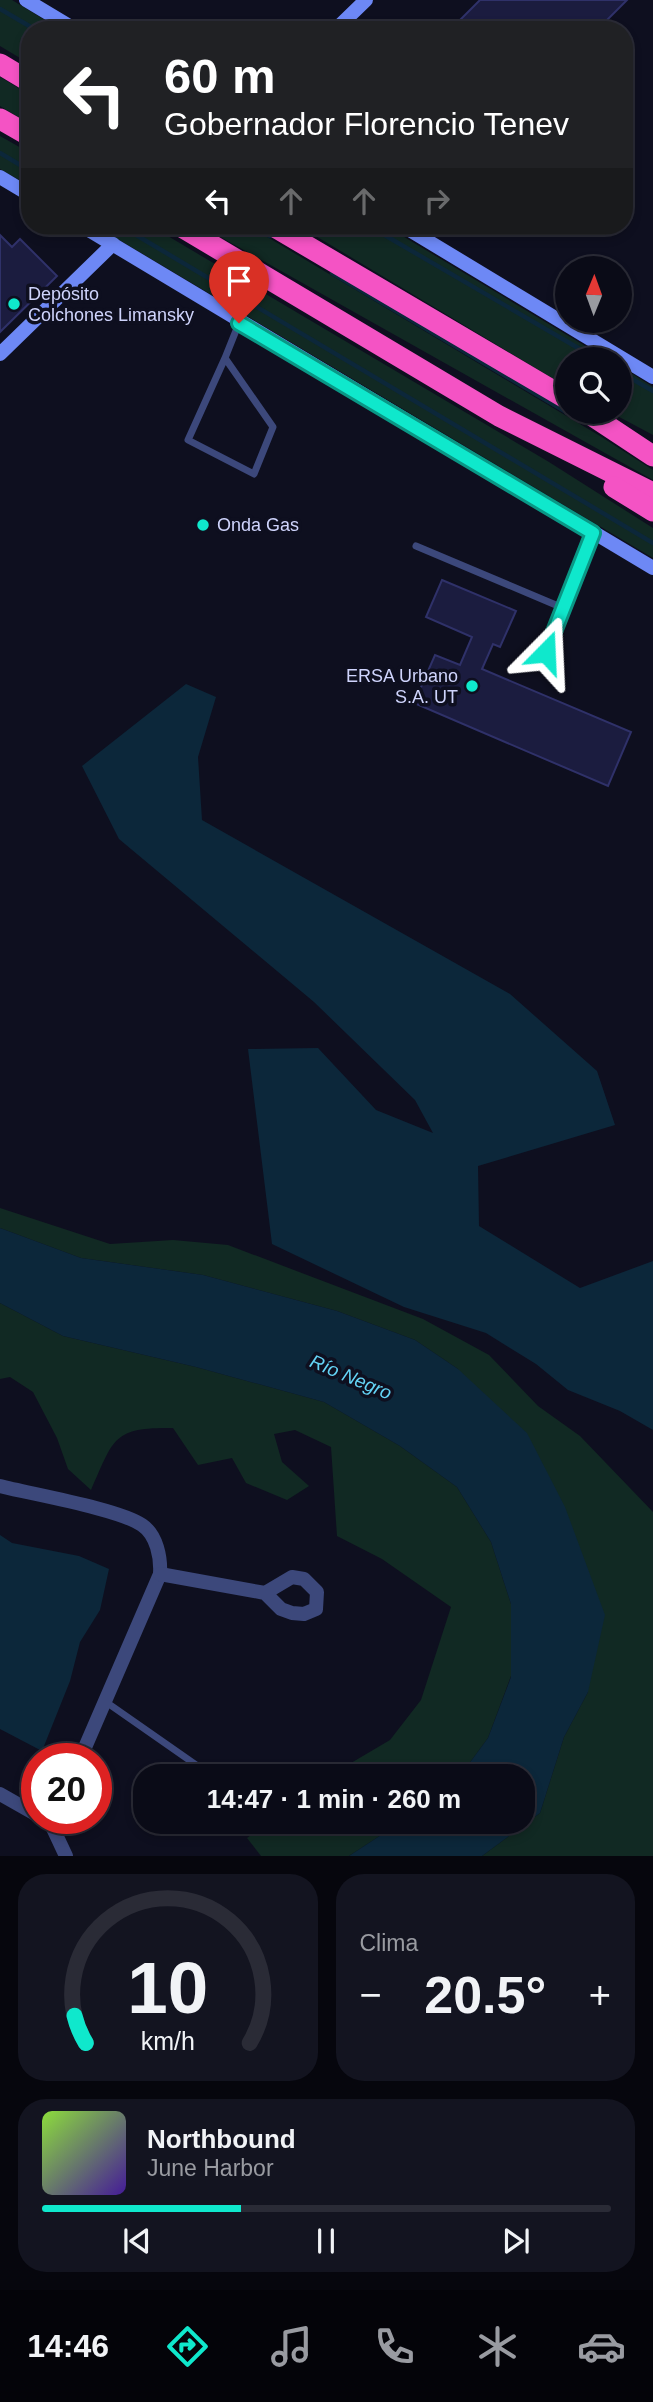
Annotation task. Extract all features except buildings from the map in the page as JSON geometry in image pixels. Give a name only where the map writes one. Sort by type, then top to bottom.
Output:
[{"type":"highway","points":[[0,64],[21,77]]},
{"type":"highway","points":[[0,119],[21,131]]},
{"type":"highway","points":[[195,235],[653,511]]},
{"type":"highway","points":[[288,235],[555,392]]},
{"type":"highway","points":[[499,416],[653,493]]},
{"type":"highway","points":[[606,424],[653,456]]},
{"type":"highway","points":[[612,424],[653,446]]},
{"type":"street","points":[[26,0],[61,21]]},
{"type":"street","points":[[344,21],[366,0]]},
{"type":"street","points":[[0,177],[21,190]]},
{"type":"street","points":[[98,235],[239,323],[653,568]]},
{"type":"street","points":[[418,235],[653,377]]},
{"type":"street","points":[[0,354],[113,244]]},
{"type":"street","points":[[0,1486],[121,1517],[144,1526],[161,1556],[160,1574],[87,1743]]},
{"type":"street","points":[[160,1574],[265,1592]]},
{"type":"street","points":[[0,1794],[21,1806]]},
{"type":"street","points":[[56,1834],[66,1856]]},
{"type":"lane","points":[[225,358],[273,427],[254,474],[188,440],[239,323]]},
{"type":"lane","points":[[546,652],[593,533]]},
{"type":"lane","points":[[416,546],[563,608]]},
{"type":"lane","points":[[106,1702],[195,1764]]},
{"type":"green space","points":[[0,0],[12,0],[46,21],[21,21],[21,59],[0,46]]},
{"type":"green space","points":[[0,77],[21,90],[21,119],[0,106]]},
{"type":"green space","points":[[0,136],[21,148],[21,181],[0,169]]},
{"type":"green space","points":[[111,235],[166,235],[549,462],[653,528],[653,558]]},
{"type":"green space","points":[[217,235],[264,235],[555,409],[555,424],[580,424],[653,470],[653,480]]},
{"type":"green space","points":[[314,235],[401,235],[555,328],[555,333],[564,333],[587,347],[555,347],[555,380]]},
{"type":"green space","points":[[632,374],[653,387],[653,435],[632,424]]},
{"type":"green space","points":[[0,1208],[110,1244],[173,1240],[228,1245],[423,1319],[489,1355],[538,1406],[580,1436],[653,1512],[653,1856],[482,1856],[512,1834],[535,1834],[535,1817],[540,1813],[564,1737],[588,1692],[458,1369],[415,1340],[337,1311],[203,1275],[81,1258],[0,1228]]},
{"type":"green space","points":[[0,1303],[63,1336],[196,1367],[324,1402],[400,1446],[457,1487],[491,1542],[511,1604],[511,1676],[488,1738],[469,1764],[349,1764],[390,1740],[421,1700],[451,1607],[382,1559],[337,1536],[331,1447],[295,1430],[274,1434],[282,1462],[309,1486],[287,1500],[246,1483],[232,1458],[198,1465],[173,1428],[138,1430],[126,1434],[111,1448],[91,1490],[68,1469],[57,1438],[33,1392],[10,1377],[0,1379]]},
{"type":"green space","points":[[252,1834],[383,1834],[349,1856],[261,1856],[247,1838]]},
{"type":"water","points":[[186,684],[216,697],[198,757],[202,820],[510,994],[597,1071],[615,1125],[478,1166],[479,1226],[580,1288],[653,1261],[653,1430],[620,1411],[568,1390],[536,1364],[486,1333],[404,1307],[272,1244],[248,1049],[318,1048],[376,1110],[433,1133],[415,1100],[314,1002],[119,839],[82,766]]},
{"type":"water","name":"Río Negro","points":[[0,1228],[81,1258],[203,1275],[337,1311],[415,1340],[458,1369],[527,1433],[565,1507],[605,1615],[588,1692],[564,1737],[540,1813],[535,1817],[535,1764],[469,1764],[488,1738],[511,1677],[511,1604],[491,1542],[457,1487],[400,1446],[324,1402],[196,1367],[63,1336],[0,1303]]},
{"type":"water","points":[[0,1535],[12,1543],[79,1556],[109,1569],[100,1610],[80,1642],[70,1681],[45,1743],[27,1743],[0,1729]]},
{"type":"water","points":[[383,1834],[512,1834],[482,1856],[349,1856]]},
{"type":"waterway","points":[[0,9],[21,21]]},
{"type":"waterway","points":[[0,153],[21,166]]},
{"type":"waterway","points":[[136,235],[653,543]]},
{"type":"waterway","points":[[384,235],[576,347]]},
{"type":"waterway","points":[[332,273],[555,405]]},
{"type":"waterway","points":[[632,379],[653,391]]},
{"type":"place","name":"Depósito Colchones Limansky","points":[[14,304]]},
{"type":"place","name":"Onda Gas","points":[[203,525]]},
{"type":"place","name":"ERSA Urbano S.A. UT","points":[[472,686]]},
{"type":"route","points":[[239,323],[593,533],[546,652]]}]
